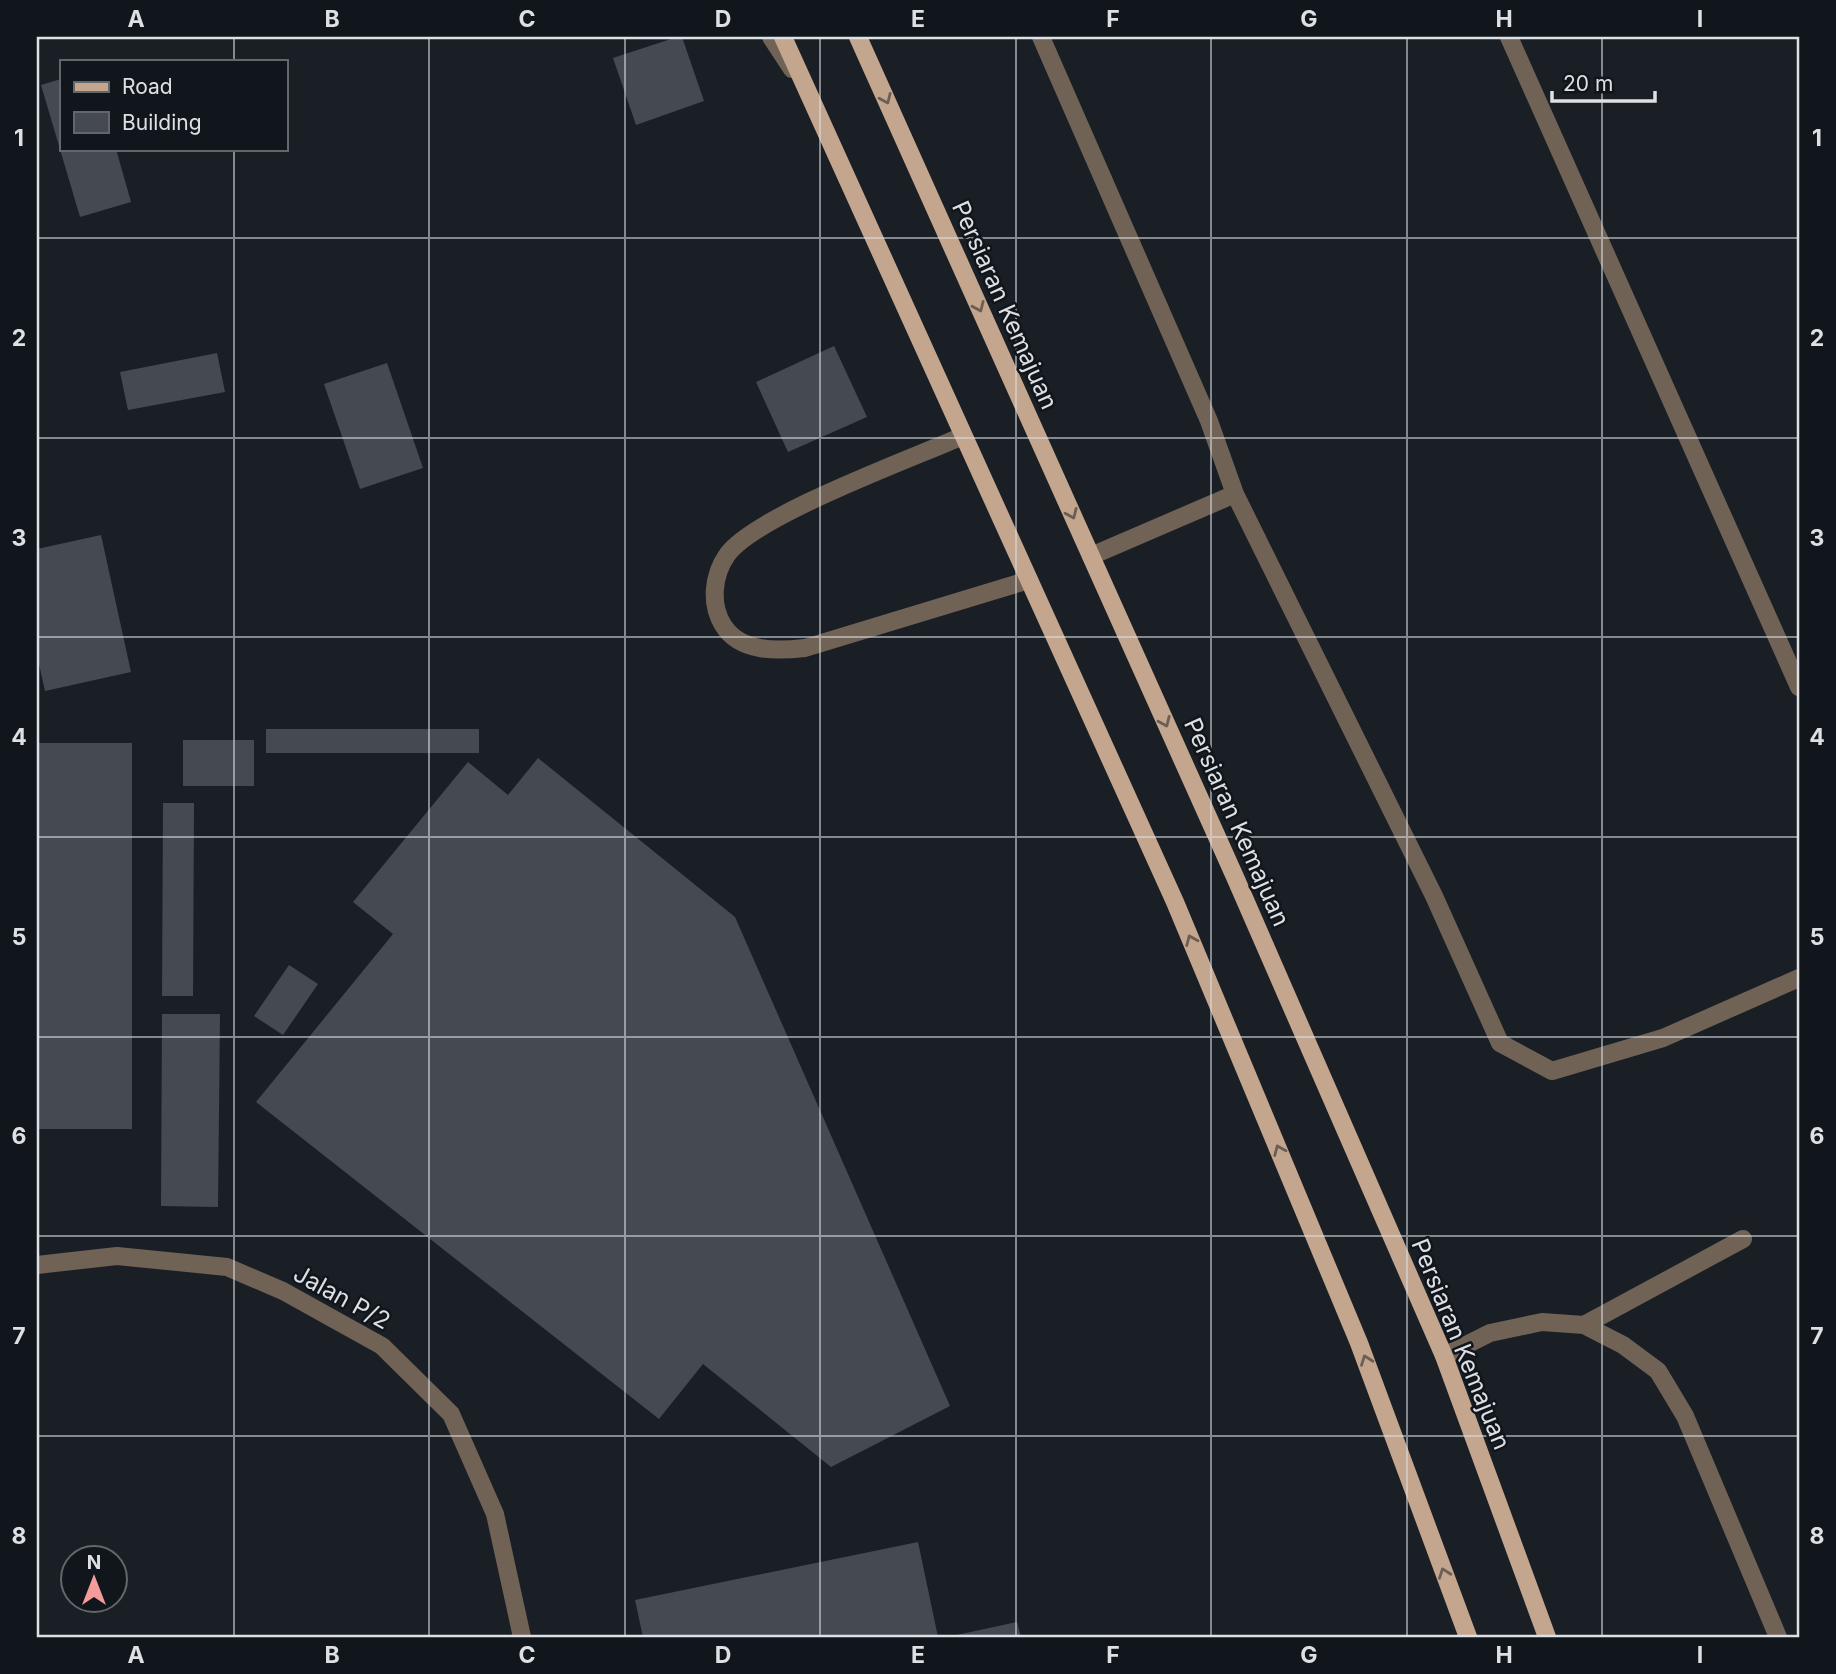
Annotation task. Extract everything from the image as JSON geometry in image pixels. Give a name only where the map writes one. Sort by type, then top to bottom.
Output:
[{"type":"main road","points":[[782,37],[1175,902],[1359,1343],[1468,1637]]},
{"type":"main road","name":"Persiaran Kemajuan","points":[[858,37],[1235,877],[1444,1356],[1547,1637]]},
{"type":"street","points":[[771,37],[809,96]]},
{"type":"street","points":[[1041,37],[1209,421],[1235,494],[1434,896],[1500,1043],[1552,1072],[1663,1038],[1799,978]]},
{"type":"street","points":[[1509,37],[1799,687]]},
{"type":"street","points":[[964,436],[778,518],[748,535],[727,554],[716,577],[714,604],[723,627],[747,644],[774,651],[805,648],[1029,580]]},
{"type":"street","points":[[1091,556],[1235,494]]},
{"type":"street","points":[[1584,1325],[1743,1239]]},
{"type":"street","name":"Jalan P/2","points":[[37,1265],[117,1256],[227,1267],[282,1291],[382,1346],[451,1414],[495,1514],[522,1637]]},
{"type":"street","points":[[1444,1356],[1490,1333],[1542,1322],[1584,1325],[1623,1345],[1658,1371],[1685,1416],[1778,1637]]},
{"type":"building","points":[[682,37],[704,101],[636,125],[613,58]]},
{"type":"building","points":[[60,79],[60,149],[41,85]]},
{"type":"building","points":[[60,150],[116,150],[131,202],[80,217]]},
{"type":"building","points":[[834,346],[867,417],[788,452],[756,382]]},
{"type":"building","points":[[217,353],[225,392],[128,410],[120,372]]},
{"type":"building","points":[[387,363],[423,468],[360,489],[324,384]]},
{"type":"building","points":[[101,535],[131,672],[45,691],[37,655],[37,549]]},
{"type":"building","points":[[266,729],[479,729],[479,753],[266,753]]},
{"type":"building","points":[[183,740],[254,740],[254,786],[183,786]]},
{"type":"building","points":[[37,743],[132,743],[132,1129],[37,1129]]},
{"type":"building","points":[[538,758],[735,917],[950,1406],[831,1467],[703,1364],[659,1419],[256,1102],[393,934],[353,902],[468,762],[508,795]]},
{"type":"building","points":[[163,803],[194,803],[193,996],[162,996]]},
{"type":"building","points":[[289,965],[318,984],[283,1035],[254,1016]]},
{"type":"building","points":[[162,1014],[220,1014],[218,1207],[161,1206]]},
{"type":"building","points":[[918,1542],[938,1637],[643,1637],[635,1600]]},
{"type":"building","points":[[1017,1622],[1021,1637],[952,1637],[952,1636]]}]
